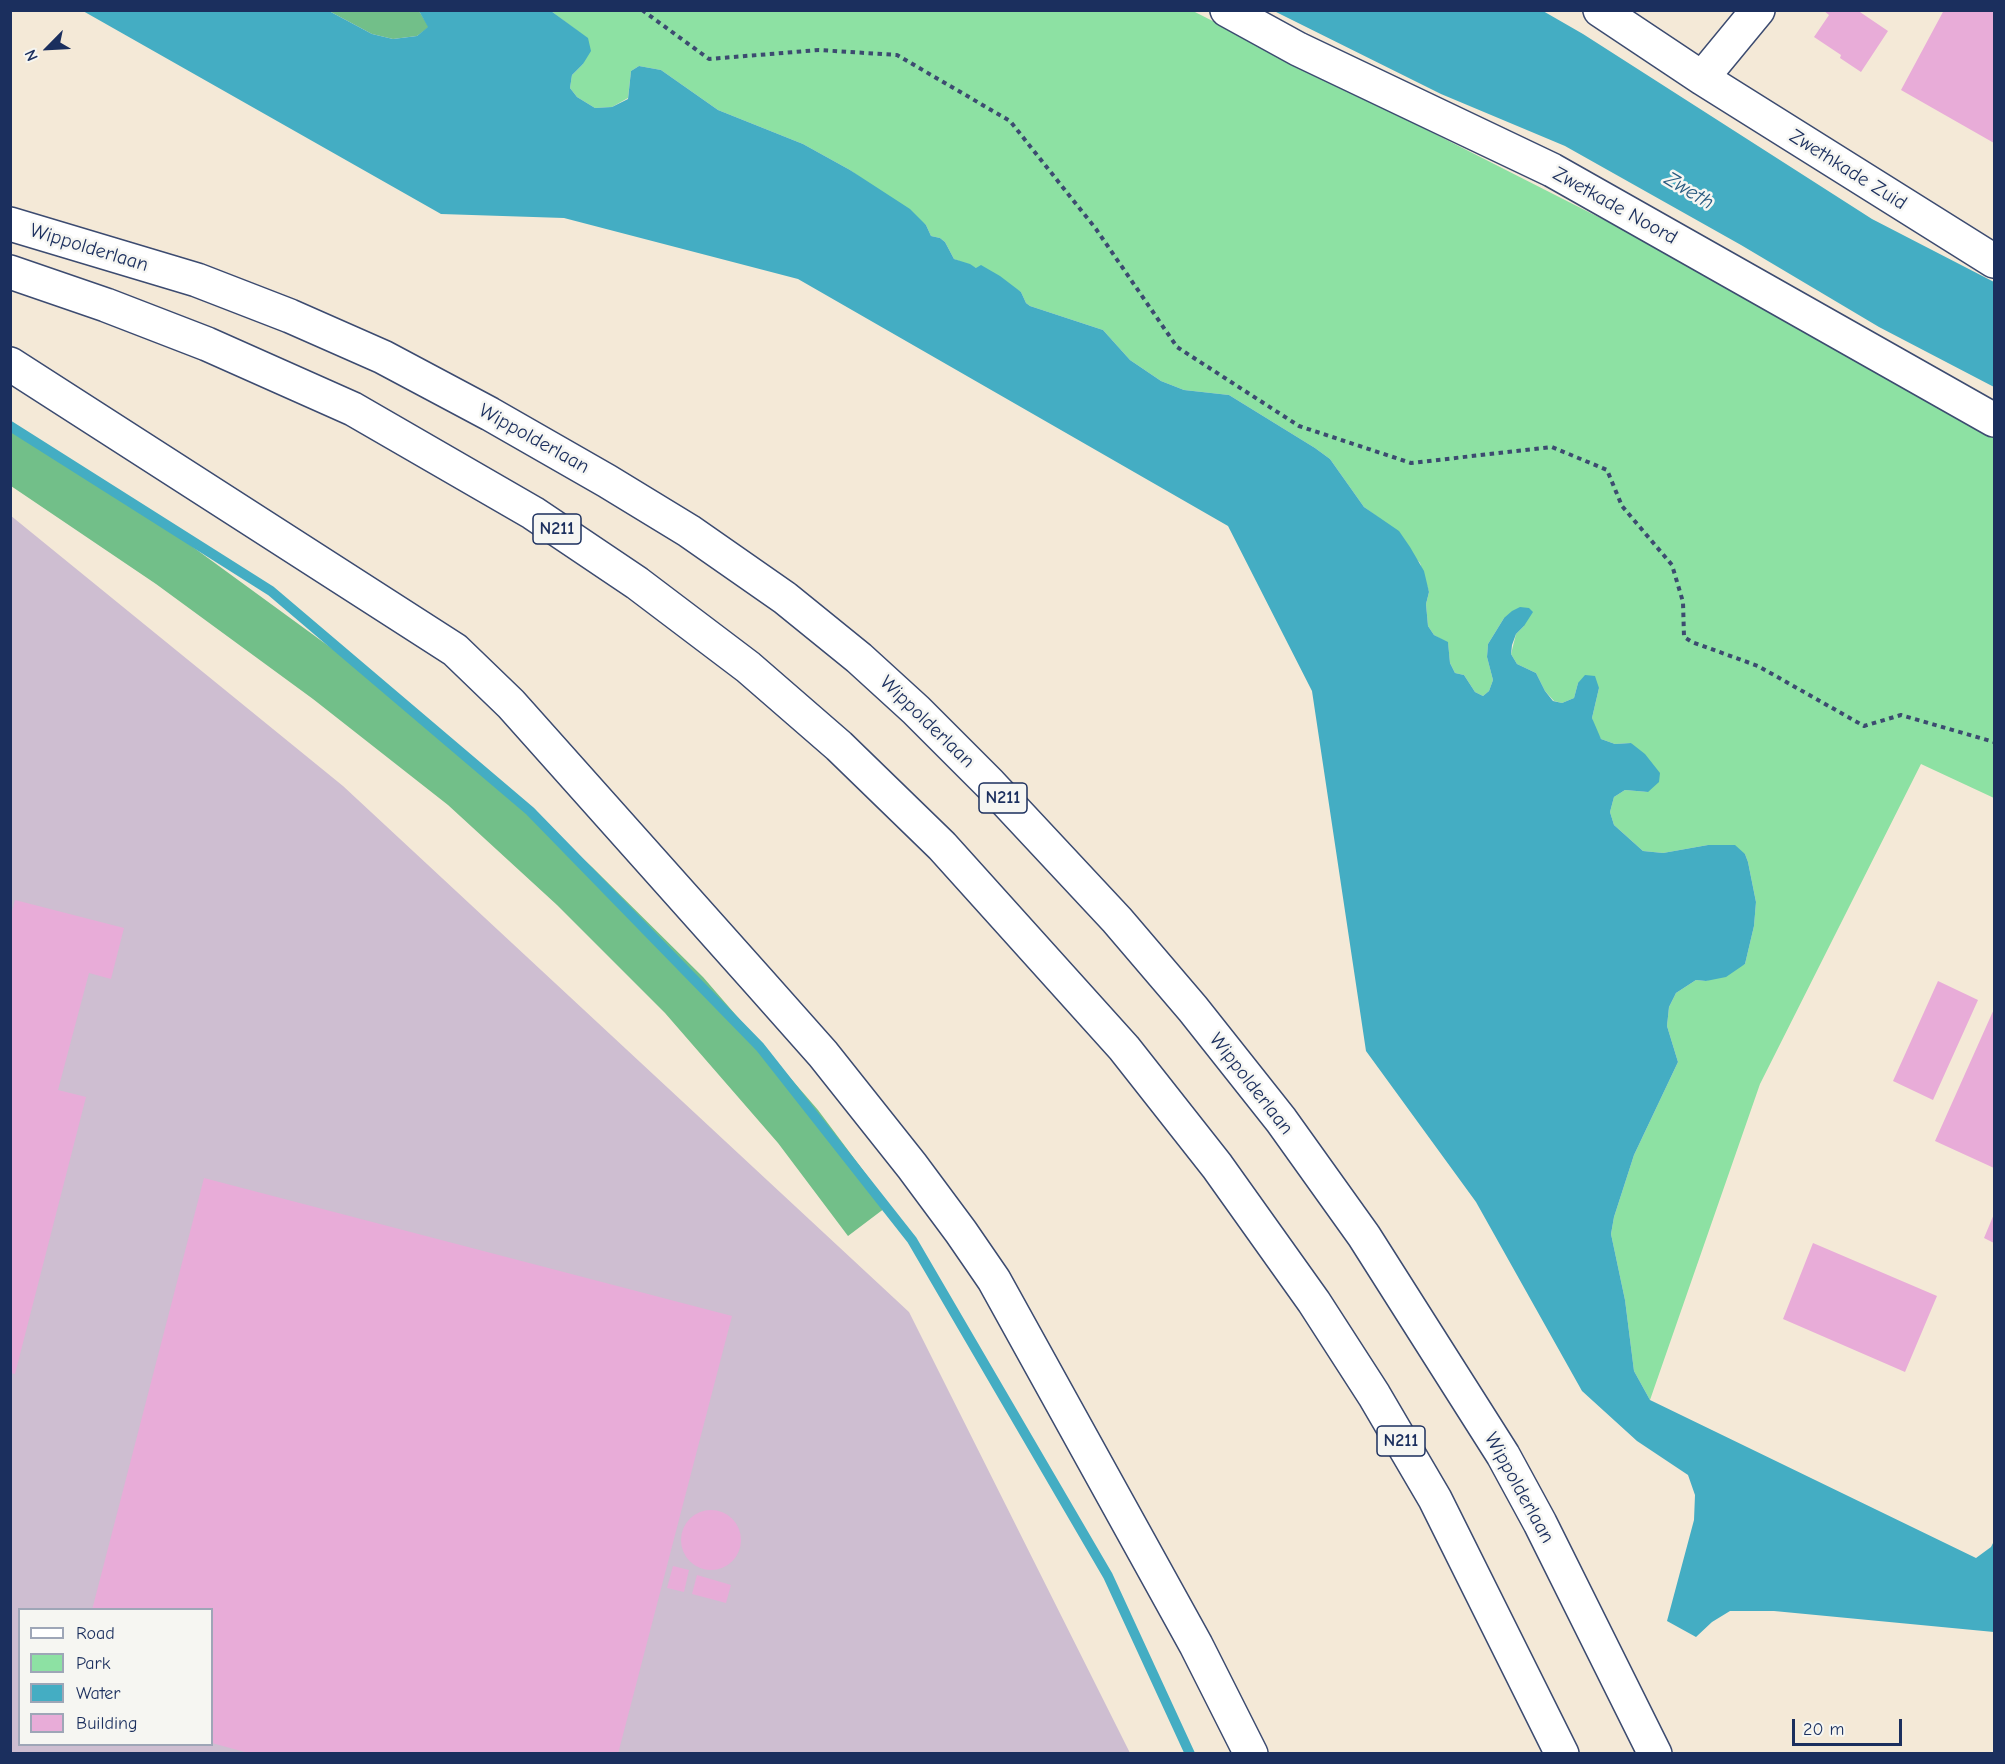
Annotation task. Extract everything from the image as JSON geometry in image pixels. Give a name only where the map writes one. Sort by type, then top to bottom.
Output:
[{"type":"main road","name":"Zwetkade Noord","points":[[1227,10],[1298,49],[1552,170],[1995,420]]},
{"type":"main road","name":"Zwethkade Zuid","points":[[1600,10],[1702,78],[1995,261]]},
{"type":"main road","points":[[1702,78],[1758,10]]},
{"type":"main road","name":"Wippolderlaan","points":[[10,224],[197,280],[290,315],[383,357],[500,420],[689,531],[785,598],[859,658],[916,710],[990,784],[1117,920],[1281,1120],[1364,1236],[1503,1455],[1540,1523],[1655,1754]]},
{"type":"main road","name":"N211","points":[[10,272],[106,305],[207,344],[353,409],[533,513],[637,583],[748,668],[839,746],[942,846],[1124,1048],[1217,1166],[1314,1302],[1374,1395],[1435,1499],[1562,1754]]},
{"type":"main road","points":[[10,364],[455,650],[511,704],[753,975],[822,1054],[905,1157],[988,1271],[1196,1645],[1251,1754]]},
{"type":"path","points":[[642,10],[709,59],[819,50],[897,55],[1010,121],[1096,229],[1177,347],[1299,426],[1412,463],[1552,447],[1607,470],[1622,506],[1672,565],[1683,602],[1684,637],[1758,666],[1864,726],[1901,716],[1995,742]]},
{"type":"shaded area","points":[[10,515],[343,786],[909,1312],[1130,1753],[11,1753]]},
{"type":"green space","points":[[329,11],[419,11],[429,27],[417,36],[393,39],[372,34]]},
{"type":"green space","points":[[551,11],[1193,11],[1687,262],[1904,389],[1994,436],[1994,798],[1921,764],[1760,1084],[1650,1400],[1634,1371],[1625,1300],[1611,1234],[1614,1217],[1634,1155],[1678,1062],[1667,1026],[1669,1007],[1676,993],[1696,980],[1706,981],[1745,964],[1754,926],[1756,902],[1745,854],[1708,845],[1663,853],[1643,851],[1614,825],[1610,812],[1614,797],[1625,790],[1648,792],[1631,743],[1615,744],[1601,739],[1595,730],[1592,718],[1599,688],[1578,683],[1574,698],[1562,703],[1554,701],[1545,691],[1536,673],[1517,664],[1511,654],[1516,634],[1524,626],[1504,618],[1488,644],[1487,657],[1493,680],[1489,691],[1483,696],[1475,692],[1464,675],[1455,673],[1450,663],[1448,643],[1434,635],[1428,626],[1426,604],[1429,592],[1420,563],[1379,518],[1364,507],[1330,459],[1315,448],[1229,395],[1184,390],[1161,381],[1130,360],[1103,330],[1030,306],[1021,292],[954,259],[945,242],[931,236],[926,225],[850,170],[803,144],[718,110],[661,70],[639,66],[631,71],[628,98],[612,107],[595,108],[577,97],[570,88],[572,75],[583,64],[588,39]]},
{"type":"green space","points":[[11,431],[117,495],[186,542],[345,658],[481,765],[592,867],[703,977],[818,1110],[889,1205],[848,1236],[778,1143],[665,1013],[557,905],[448,805],[313,699],[156,584],[11,486]]},
{"type":"water","points":[[83,11],[329,11],[372,34],[393,39],[417,36],[428,27],[419,11],[551,11],[588,38],[591,51],[572,75],[570,88],[577,97],[595,108],[612,107],[628,99],[631,71],[639,66],[661,70],[718,110],[803,144],[850,170],[910,209],[926,225],[931,236],[945,242],[954,259],[976,268],[981,265],[1000,276],[1021,292],[1030,306],[1103,330],[1130,360],[1161,381],[1184,390],[1229,395],[1330,459],[1364,507],[1399,531],[1410,547],[1424,571],[1429,592],[1426,604],[1428,626],[1434,635],[1448,642],[1450,663],[1455,673],[1464,675],[1475,692],[1483,696],[1489,691],[1493,680],[1487,657],[1488,644],[1504,618],[1520,607],[1529,608],[1533,612],[1516,634],[1512,645],[1511,654],[1517,664],[1536,673],[1553,701],[1562,703],[1574,698],[1578,683],[1585,675],[1595,676],[1599,688],[1592,718],[1601,739],[1615,744],[1631,743],[1645,754],[1660,773],[1659,782],[1648,792],[1625,790],[1614,797],[1610,812],[1614,825],[1643,851],[1663,853],[1708,845],[1735,845],[1745,854],[1748,862],[1756,902],[1754,926],[1745,964],[1726,977],[1706,981],[1696,980],[1676,993],[1669,1007],[1667,1026],[1678,1062],[1634,1155],[1614,1217],[1611,1234],[1625,1300],[1634,1371],[1650,1400],[1976,1558],[1991,1547],[1994,1541],[1994,1632],[1774,1611],[1730,1611],[1712,1622],[1696,1637],[1667,1621],[1694,1520],[1695,1495],[1688,1475],[1637,1441],[1582,1391],[1476,1202],[1366,1051],[1312,691],[1228,526],[798,279],[564,218],[441,214]]},
{"type":"water","name":"Zweth","points":[[1274,11],[1543,11],[1583,34],[1872,219],[1994,282],[1994,387],[1879,327],[1741,245],[1565,146],[1441,94]]},
{"type":"building","points":[[1823,10],[1857,10],[1888,31],[1861,72],[1814,37],[1829,15]]},
{"type":"building","points":[[1944,10],[1994,10],[1994,143],[1901,90]]},
{"type":"building","points":[[15,900],[124,928],[111,979],[89,973],[58,1090],[86,1097],[15,1374],[10,1373],[10,919]]},
{"type":"building","points":[[1938,981],[1978,1000],[1933,1100],[1893,1081]]},
{"type":"building","points":[[1994,1009],[1994,1168],[1935,1141]]},
{"type":"building","points":[[204,1178],[732,1316],[618,1754],[252,1754],[213,1743],[213,1608],[93,1608]]},
{"type":"building","points":[[1994,1214],[1994,1243],[1984,1238]]},
{"type":"building","points":[[1813,1243],[1937,1296],[1905,1372],[1783,1319]]},
{"type":"building","points":[[705,1510],[717,1510],[728,1515],[736,1523],[741,1540],[739,1552],[728,1565],[717,1570],[705,1570],[694,1565],[686,1557],[681,1546],[681,1534],[686,1523],[694,1515]]},
{"type":"building","points":[[673,1566],[689,1570],[684,1592],[667,1588]]},
{"type":"building","points":[[697,1575],[731,1585],[726,1603],[692,1594]]},
{"type":"waterway","points":[[10,426],[271,591],[530,811],[760,1047],[912,1240],[1108,1576],[1190,1754]]}]
